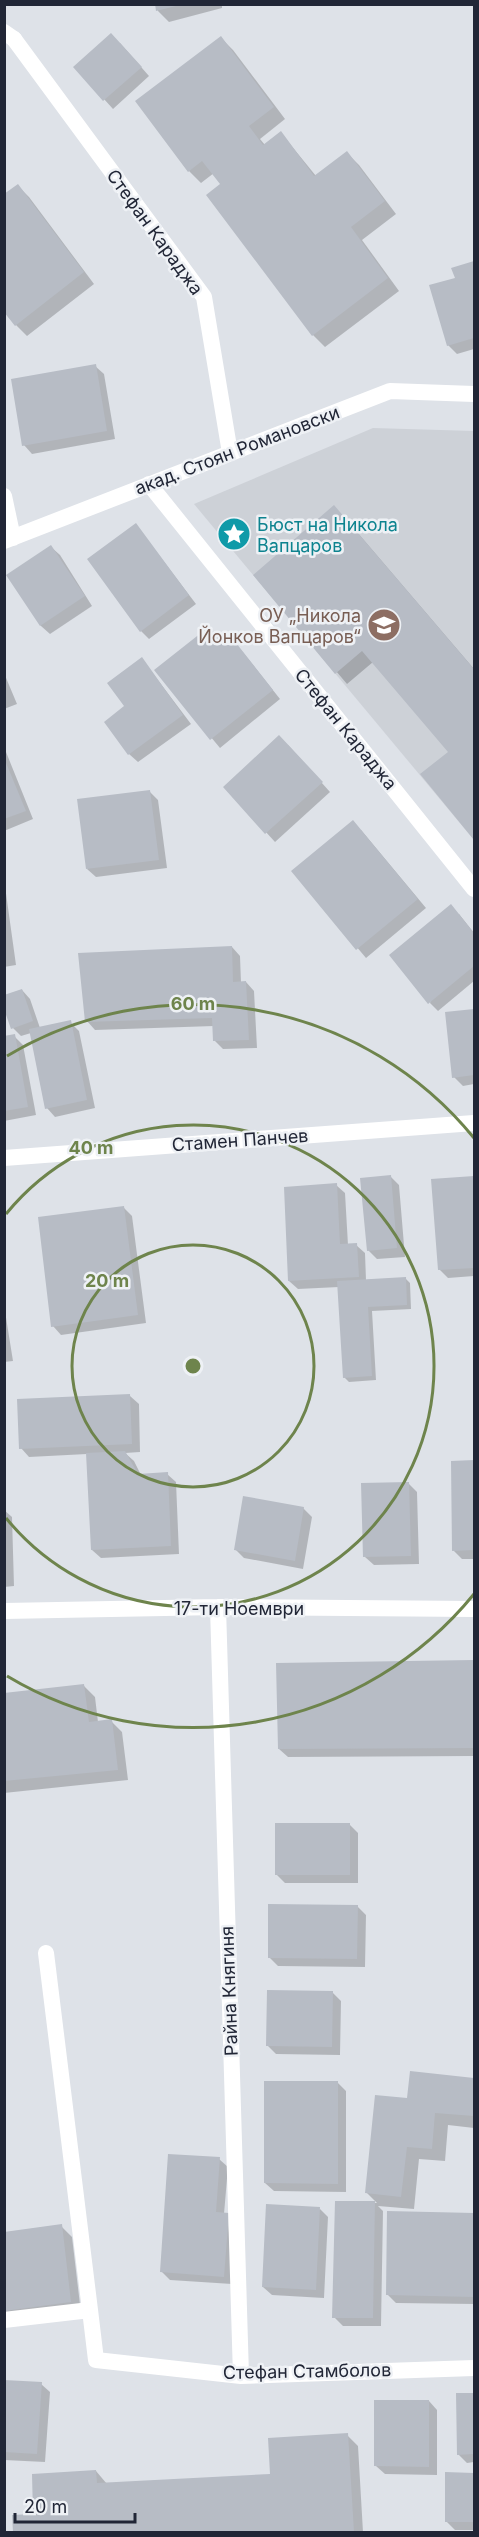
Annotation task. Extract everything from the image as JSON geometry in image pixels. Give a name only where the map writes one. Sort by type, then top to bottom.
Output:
[{"type":"street","name":"Стефан Караджа","points":[[9,35],[204,297],[230,453]]},
{"type":"street","name":"акад. Стоян Романовски","points":[[9,539],[390,391],[474,394]]},
{"type":"street","name":"Стефан Караджа","points":[[149,484],[474,889]]},
{"type":"street","points":[[4,496],[9,539]]},
{"type":"street","name":"Стамен Панчев","points":[[4,1158],[474,1123]]},
{"type":"street","name":"17-ти Ноември","points":[[4,1611],[218,1607],[474,1609]]},
{"type":"street","name":"Райна Княгиня","points":[[218,1607],[241,2376]]},
{"type":"street","points":[[4,2320],[90,2310],[46,1953]]},
{"type":"street","name":"Стефан Стамболов","points":[[90,2310],[96,2360],[241,2376],[474,2368]]},
{"type":"shaded area","name":"ОУ „Никола Йонков Вапцаров“","points":[[373,428],[474,431],[474,840],[194,504]]},
{"type":"building","points":[[155,4],[180,4],[180,5],[156,11]]},
{"type":"building","points":[[111,33],[142,67],[103,101],[73,67]]},
{"type":"building","points":[[221,36],[274,107],[249,126],[263,145],[281,131],[314,176],[347,151],[385,201],[351,227],[388,278],[312,336],[206,195],[220,184],[202,161],[188,172],[135,101]]},
{"type":"building","points":[[18,184],[84,272],[15,326],[4,312],[4,194]]},
{"type":"building","points":[[474,261],[474,338],[447,346],[429,285],[455,278],[451,268]]},
{"type":"building","points":[[96,364],[107,431],[22,446],[11,379]]},
{"type":"building","points":[[334,505],[474,669],[474,840],[420,774],[448,752],[362,651],[335,674],[253,575]]},
{"type":"building","points":[[136,523],[189,595],[140,632],[87,559]]},
{"type":"building","points":[[51,545],[85,596],[40,626],[6,575]]},
{"type":"building","points":[[206,629],[233,639],[273,690],[210,740],[154,670]]},
{"type":"building","points":[[142,657],[183,715],[128,755],[104,722],[124,706],[107,683]]},
{"type":"building","points":[[279,735],[323,782],[265,834],[223,787]]},
{"type":"building","points":[[4,758],[26,811],[4,819]]},
{"type":"building","points":[[150,790],[159,860],[86,869],[77,799]]},
{"type":"building","points":[[353,820],[418,899],[356,950],[291,871]]},
{"type":"building","points":[[451,904],[474,933],[474,966],[428,1004],[389,955]]},
{"type":"building","points":[[232,946],[233,982],[246,981],[249,1040],[213,1041],[212,1018],[85,1022],[78,953]]},
{"type":"building","points":[[22,989],[33,1021],[11,1029],[4,1009],[4,995]]},
{"type":"building","points":[[474,1009],[474,1075],[452,1078],[445,1012]]},
{"type":"building","points":[[71,1020],[87,1100],[45,1109],[29,1029]]},
{"type":"building","points":[[15,1034],[28,1107],[4,1111],[4,1036]]},
{"type":"building","points":[[391,1175],[397,1248],[367,1251],[360,1178]]},
{"type":"building","points":[[474,1176],[474,1268],[438,1270],[431,1179]]},
{"type":"building","points":[[337,1183],[340,1244],[357,1243],[359,1277],[288,1281],[284,1187]]},
{"type":"building","points":[[124,1206],[138,1315],[51,1327],[38,1217]]},
{"type":"building","points":[[406,1277],[407,1305],[368,1307],[372,1376],[343,1378],[337,1281]]},
{"type":"building","points":[[130,1394],[132,1444],[19,1449],[17,1399]]},
{"type":"building","points":[[125,1451],[138,1474],[168,1472],[171,1546],[91,1550],[86,1453]]},
{"type":"building","points":[[474,1460],[474,1550],[452,1551],[451,1461]]},
{"type":"building","points":[[409,1482],[411,1556],[363,1557],[361,1483]]},
{"type":"building","points":[[243,1496],[304,1507],[295,1561],[234,1550]]},
{"type":"building","points":[[474,1660],[474,1748],[278,1749],[276,1663]]},
{"type":"building","points":[[84,1684],[89,1722],[112,1719],[118,1770],[4,1781],[4,1693]]},
{"type":"building","points":[[275,1823],[350,1823],[350,1875],[275,1875]]},
{"type":"building","points":[[268,1904],[358,1905],[357,1959],[268,1958]]},
{"type":"building","points":[[267,1990],[333,1991],[332,2047],[266,2046]]},
{"type":"building","points":[[410,2071],[474,2078],[474,2116],[435,2113],[432,2149],[407,2147],[401,2197],[365,2193],[375,2095],[407,2098]]},
{"type":"building","points":[[264,2081],[338,2081],[338,2184],[264,2183]]},
{"type":"building","points":[[168,2154],[220,2157],[216,2212],[229,2213],[224,2277],[160,2272]]},
{"type":"building","points":[[335,2201],[375,2201],[373,2318],[332,2318]]},
{"type":"building","points":[[266,2204],[320,2207],[316,2290],[262,2287]]},
{"type":"building","points":[[387,2211],[474,2213],[474,2297],[386,2295]]},
{"type":"building","points":[[62,2224],[71,2302],[4,2311],[4,2232]]},
{"type":"building","points":[[4,2380],[42,2382],[37,2454],[4,2452]]},
{"type":"building","points":[[456,2393],[474,2393],[474,2454],[457,2455]]},
{"type":"building","points":[[374,2400],[429,2400],[429,2467],[374,2466]]},
{"type":"building","points":[[348,2433],[354,2532],[13,2532],[12,2515],[33,2514],[32,2474],[96,2470],[97,2483],[270,2474],[268,2438]]},
{"type":"building","points":[[445,2472],[474,2473],[474,2522],[445,2522]]},
{"type":"place","name":"Бюст на Никола Вапцаров","points":[[234,534]]},
{"type":"place","name":"ОУ „Никола Йонков Вапцаров“","points":[[384,625]]}]
